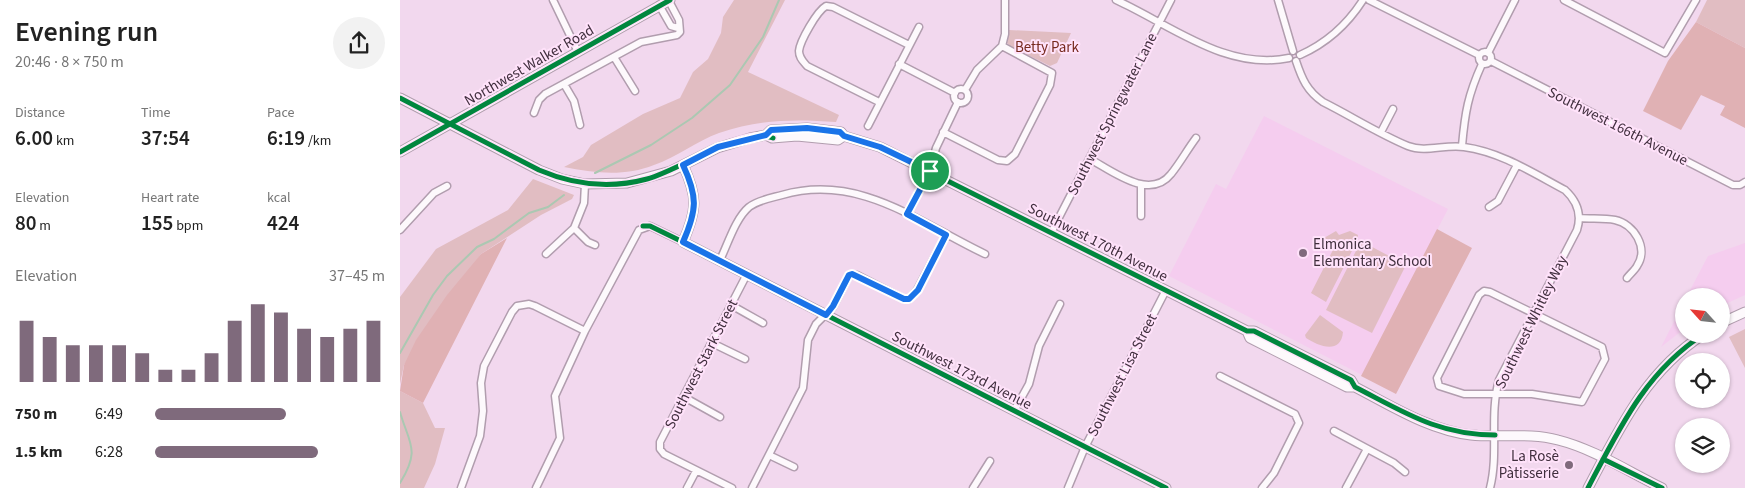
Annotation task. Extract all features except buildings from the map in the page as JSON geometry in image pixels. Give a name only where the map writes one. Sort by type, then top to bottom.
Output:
[{"type":"main road","name":"Northwest Walker Road","points":[[400,152],[669,0]]},
{"type":"main road","name":"Southwest 170th Avenue","points":[[400,98],[539,170],[562,179],[585,184],[627,184],[648,179],[683,165],[718,147],[766,135],[771,130],[807,128],[840,132],[844,136],[880,147],[930,171],[1246,331],[1254,331],[1351,380],[1355,386],[1442,429],[1472,435],[1525,434],[1559,440],[1662,488]]},
{"type":"main road","points":[[683,165],[692,186],[695,204],[693,218],[683,242]]},
{"type":"main road","name":"Southwest 173rd Avenue","points":[[683,242],[1166,488]]},
{"type":"main road","points":[[1730,319],[1745,312]]},
{"type":"main road","points":[[1588,488],[1630,408],[1644,388],[1675,356],[1692,343]]},
{"type":"street","points":[[553,0],[578,52]]},
{"type":"street","points":[[534,113],[541,97],[641,42],[677,35],[680,32],[678,28],[679,20],[669,0]]},
{"type":"street","points":[[958,102],[963,102],[967,99],[965,90],[977,70],[1002,46],[1005,34],[1005,0]]},
{"type":"street","points":[[1116,0],[1213,49],[1234,57],[1264,60],[1289,58],[1296,61]]},
{"type":"street","name":"Southwest Springwater Lane","points":[[1051,233],[1171,0]]},
{"type":"street","points":[[1278,0],[1296,53],[1296,61],[1303,82],[1311,94],[1409,146],[1427,149],[1441,146],[1462,146],[1484,151],[1517,165],[1565,190],[1572,197],[1578,208],[1580,218],[1616,220],[1630,227],[1640,241],[1641,254],[1638,265],[1627,278]]},
{"type":"street","points":[[1289,58],[1296,53],[1321,45],[1341,28],[1363,0]]},
{"type":"street","points":[[1369,0],[1479,55]]},
{"type":"street","points":[[1482,64],[1487,64],[1491,61],[1488,53],[1515,0]]},
{"type":"street","points":[[1564,0],[1665,53],[1696,0]]},
{"type":"street","points":[[659,6],[671,26],[678,28]]},
{"type":"street","points":[[879,102],[807,66],[801,59],[799,51],[817,14],[826,6],[833,7],[909,45]]},
{"type":"street","points":[[868,126],[919,27]]},
{"type":"street","points":[[943,132],[998,160],[1007,161],[1015,154],[1050,85],[1052,73],[1002,46]]},
{"type":"street","points":[[1479,55],[1483,52],[1488,53]]},
{"type":"street","points":[[1479,55],[1479,60],[1482,64]]},
{"type":"street","points":[[614,57],[635,91]]},
{"type":"street","name":"Southwest 166th Avenue","points":[[1491,61],[1733,185],[1740,185],[1745,182]]},
{"type":"street","points":[[899,64],[955,92],[965,90]]},
{"type":"street","points":[[1462,146],[1468,97],[1482,64]]},
{"type":"street","points":[[564,84],[574,101],[580,125]]},
{"type":"street","points":[[955,92],[955,98],[958,102]]},
{"type":"street","points":[[907,214],[930,171],[943,132],[958,102]]},
{"type":"street","points":[[1381,132],[1393,109]]},
{"type":"street","points":[[1090,159],[1141,185],[1157,184],[1168,178],[1196,138]]},
{"type":"street","points":[[1489,207],[1498,201],[1517,165]]},
{"type":"street","points":[[546,254],[574,228],[584,203],[585,184]]},
{"type":"street","points":[[1141,185],[1141,216]]},
{"type":"street","points":[[400,230],[434,193],[447,186]]},
{"type":"street","points":[[720,260],[749,207],[759,202],[796,191],[828,188],[877,199],[984,254]]},
{"type":"street","name":"Southwest Whitley Way","points":[[1490,488],[1495,435],[1495,395],[1499,380],[1577,230],[1580,218]]},
{"type":"street","points":[[536,488],[560,438],[555,396],[585,331],[639,230],[643,226],[650,226],[683,242]]},
{"type":"street","points":[[574,228],[588,242],[595,245]]},
{"type":"street","points":[[752,488],[803,388],[808,340],[816,324],[833,306],[849,275],[852,274],[904,299],[909,299],[918,290],[946,235]]},
{"type":"street","name":"Southwest Stark Street","points":[[696,470],[664,454],[660,449],[660,442],[747,274]]},
{"type":"street","name":"Southwest Lisa Street","points":[[1068,488],[1085,447],[1166,290]]},
{"type":"street","points":[[1484,291],[1490,292],[1534,313],[1602,348],[1605,360],[1582,402],[1532,394],[1495,395],[1464,394],[1449,391],[1439,386],[1437,378],[1479,295],[1484,291]]},
{"type":"street","points":[[461,488],[480,436],[483,411],[481,383],[484,366],[512,312],[517,306],[528,304],[585,331]]},
{"type":"street","points":[[1014,411],[1029,384],[1039,346],[1060,304]]},
{"type":"street","points":[[731,306],[764,323]]},
{"type":"street","points":[[712,343],[745,359]]},
{"type":"street","points":[[1220,376],[1295,414],[1298,418],[1299,423],[1274,473],[1262,488]]},
{"type":"street","points":[[684,397],[720,417]]},
{"type":"street","points":[[1334,431],[1406,472]]},
{"type":"street","points":[[1346,488],[1367,449]]},
{"type":"street","points":[[769,455],[794,467]]},
{"type":"street","points":[[973,488],[990,462]]},
{"type":"street","points":[[688,488],[696,470],[732,488]]},
{"type":"shaded area","points":[[1696,22],[1745,48],[1745,128],[1720,115],[1725,106],[1701,95],[1681,130],[1643,111],[1668,61]]},
{"type":"shaded area","name":"Elmonica Elementary School","points":[[1264,116],[1448,209],[1362,375],[1169,276],[1216,184],[1226,189]]},
{"type":"shaded area","points":[[1437,229],[1472,248],[1396,394],[1361,376]]},
{"type":"shaded area","points":[[507,238],[423,403],[400,391],[404,365],[416,340],[447,295],[481,254]]},
{"type":"shaded area","points":[[1745,243],[1745,295],[1730,302],[1730,288],[1691,288],[1708,256]]},
{"type":"shaded area","points":[[1675,320],[1675,336],[1661,347]]},
{"type":"green space","points":[[734,0],[785,0],[748,72],[839,115],[836,122],[777,121],[734,128],[711,136],[662,162],[632,171],[609,173],[564,167],[583,157],[591,145],[643,114],[680,98],[693,72],[708,59],[721,33],[723,17]]},
{"type":"green space","points":[[1707,0],[1745,0],[1745,48],[1696,22]]},
{"type":"green space","name":"Betty Park","points":[[1009,30],[1071,33],[1057,63],[1050,66],[1010,46],[1007,43]]},
{"type":"green space","points":[[533,179],[574,195],[572,199],[541,215],[481,254],[404,365],[400,384],[400,297],[436,249],[508,210]]},
{"type":"green space","points":[[1336,231],[1339,235],[1350,231],[1358,235],[1357,241],[1326,302],[1311,293],[1336,244],[1324,238]]},
{"type":"green space","points":[[1361,241],[1406,265],[1372,333],[1326,310]]},
{"type":"green space","points":[[1320,315],[1343,332],[1338,344],[1328,347],[1322,346],[1306,338],[1305,335]]},
{"type":"green space","points":[[1745,329],[1745,368],[1730,339],[1730,336]]},
{"type":"green space","points":[[400,391],[423,403],[435,428],[445,428],[435,464],[424,488],[400,488]]},
{"type":"waterway","points":[[595,173],[651,145],[692,118],[730,85],[763,37],[779,0]]},
{"type":"waterway","points":[[400,353],[433,295],[447,276],[477,247],[494,239],[529,213],[548,207],[564,195]]},
{"type":"waterway","points":[[400,412],[412,454],[400,483]]},
{"type":"cycle path","points":[[400,152],[670,0]]},
{"type":"cycle path","points":[[400,98],[539,170],[565,179],[592,184],[619,184],[647,179],[710,151],[745,138],[760,136],[773,138]]},
{"type":"cycle path","points":[[766,135],[771,130],[807,128],[841,132],[844,136],[880,147],[1247,331],[1254,331],[1351,380],[1355,387],[1406,413],[1456,431],[1495,435]]},
{"type":"cycle path","points":[[643,226],[650,226],[685,243],[1166,488]]},
{"type":"cycle path","points":[[1588,488],[1623,423],[1650,383],[1666,365],[1692,343]]},
{"type":"cycle path","points":[[1603,459],[1662,488]]},
{"type":"place","name":"Elmonica Elementary School","points":[[1303,253]]},
{"type":"place","name":"La Rosè Pàtisserie","points":[[1569,465]]},
{"type":"route","points":[[807,128],[840,132],[844,136],[880,147],[930,171],[907,214],[946,235],[918,290],[909,299],[904,299],[852,274],[849,275],[833,306],[826,315],[683,242],[693,218],[695,196],[683,165],[717,148],[741,140],[766,135],[771,130],[807,128]]}]
